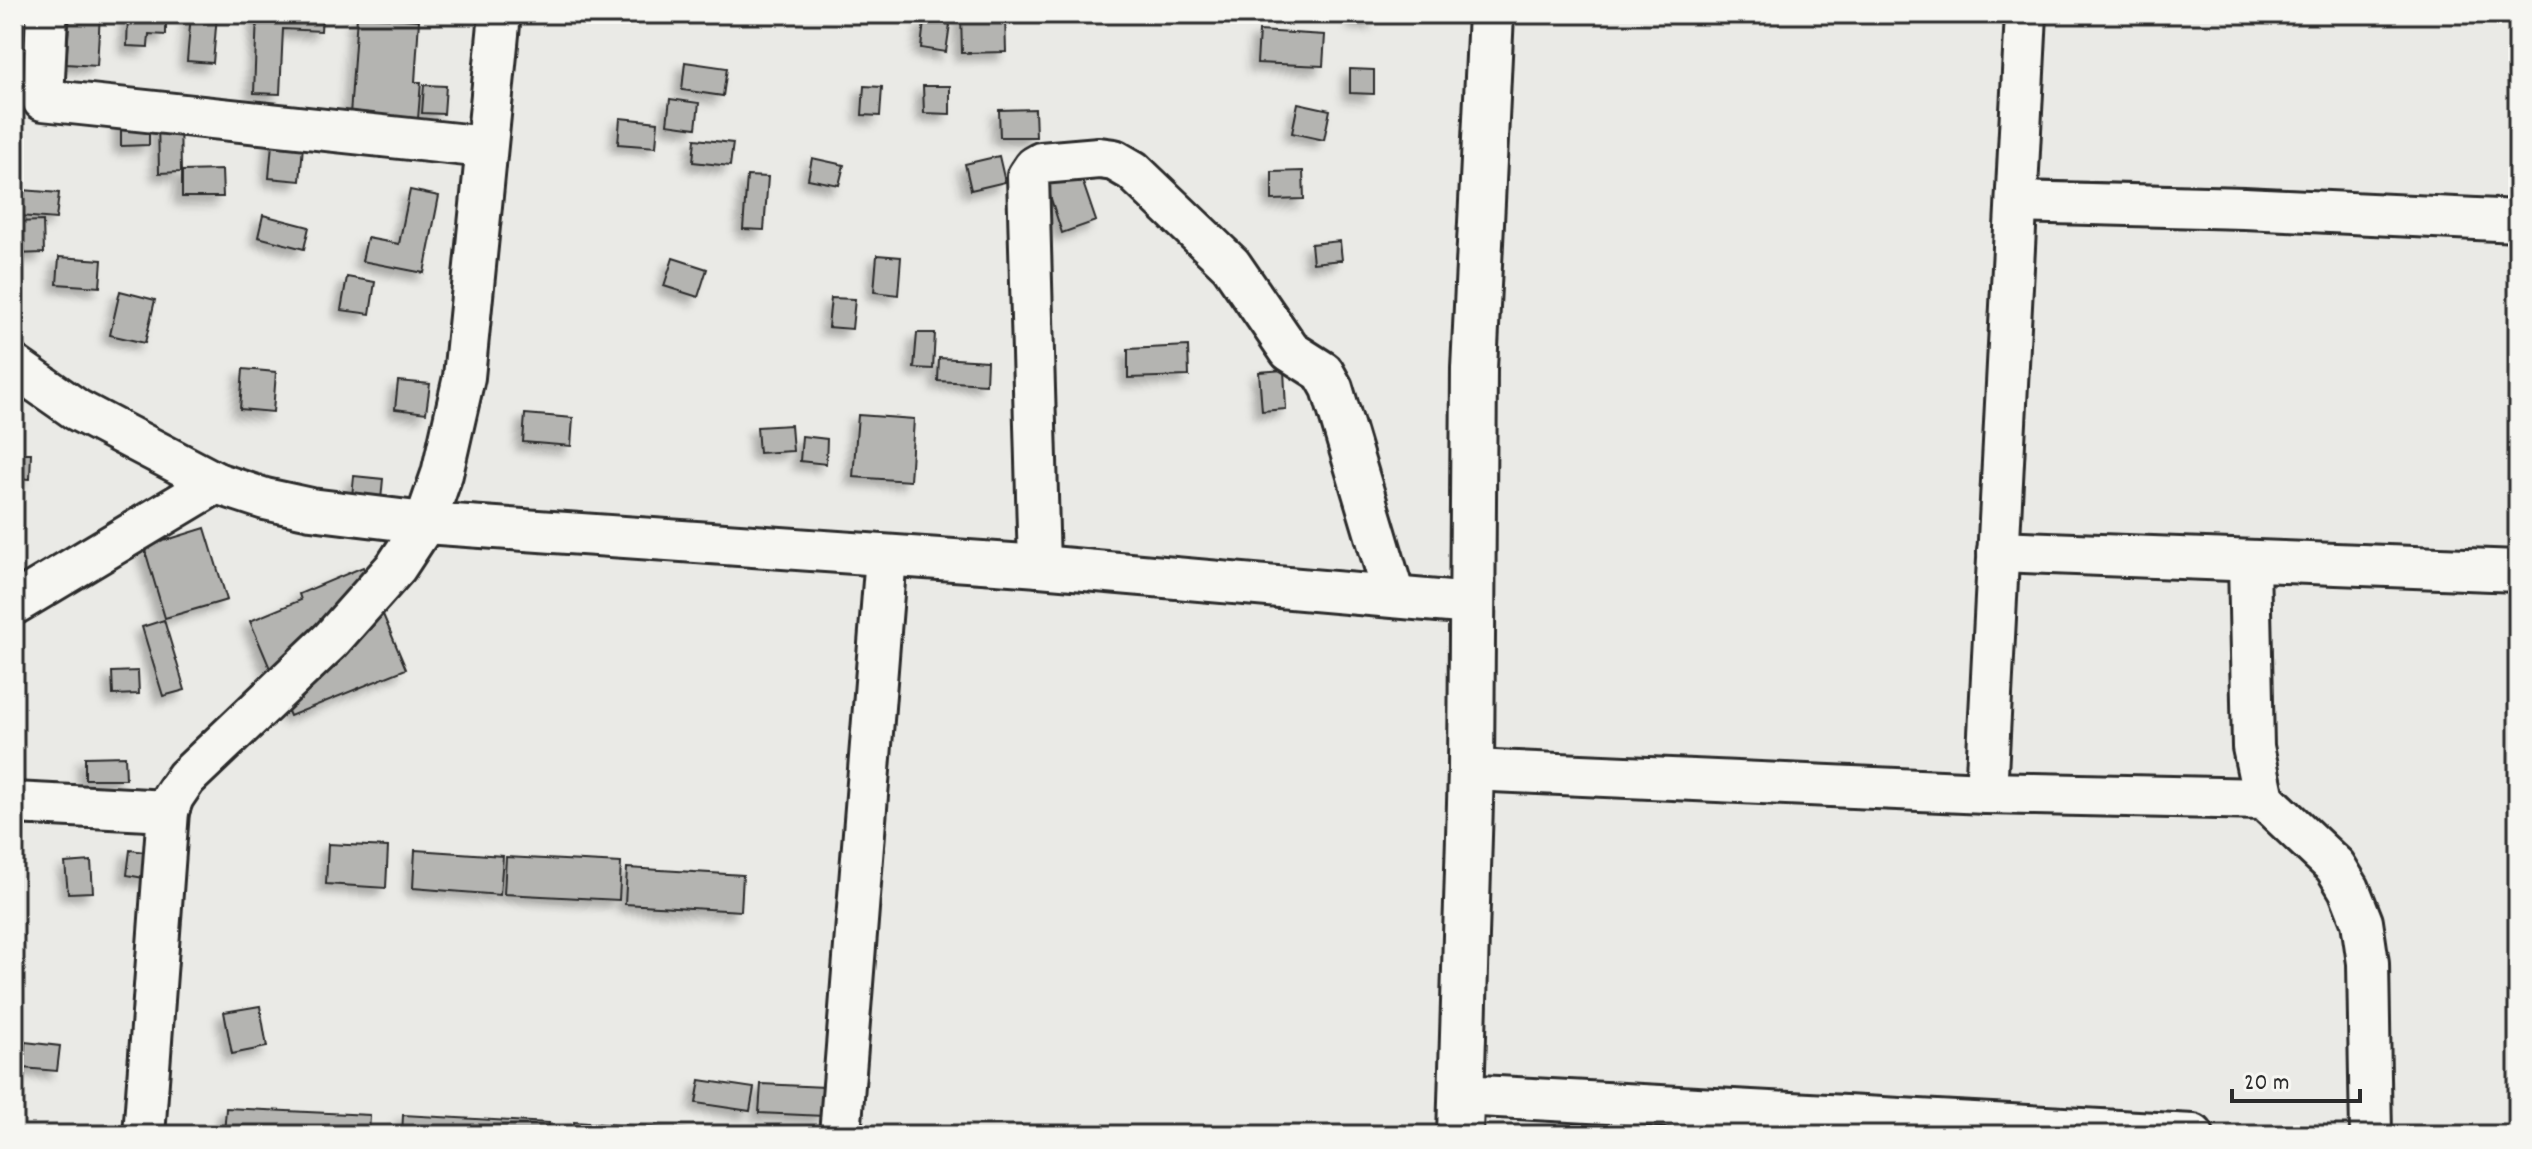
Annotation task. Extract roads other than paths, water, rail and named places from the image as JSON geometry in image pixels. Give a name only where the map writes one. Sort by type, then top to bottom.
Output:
[{"type":"street","points":[[47,14],[29,100],[485,147]]},
{"type":"street","points":[[144,1135],[168,811],[173,797],[186,778],[331,640],[396,567],[425,523],[442,474],[464,377],[500,14]]},
{"type":"street","points":[[1491,14],[1474,369],[1471,770],[1460,1115],[2193,1135]]},
{"type":"street","points":[[1986,793],[2026,14]]},
{"type":"street","points":[[1039,566],[1028,176],[1041,163],[1099,158],[1114,160],[1133,171],[1222,256],[1290,351],[1326,376],[1394,596]]},
{"type":"street","points":[[2018,202],[2518,221]]},
{"type":"street","points":[[14,366],[77,410],[216,483],[265,499],[311,509],[425,523],[1039,566],[1472,604]]},
{"type":"street","points":[[16,601],[216,483]]},
{"type":"street","points":[[1998,551],[2518,571]]},
{"type":"street","points":[[840,1135],[886,556]]},
{"type":"street","points":[[2249,562],[2253,747],[2264,799],[2335,866],[2349,889],[2362,922],[2368,963],[2371,1135]]},
{"type":"street","points":[[1471,770],[1986,793],[2264,799]]},
{"type":"street","points":[[14,803],[168,811]]}]
